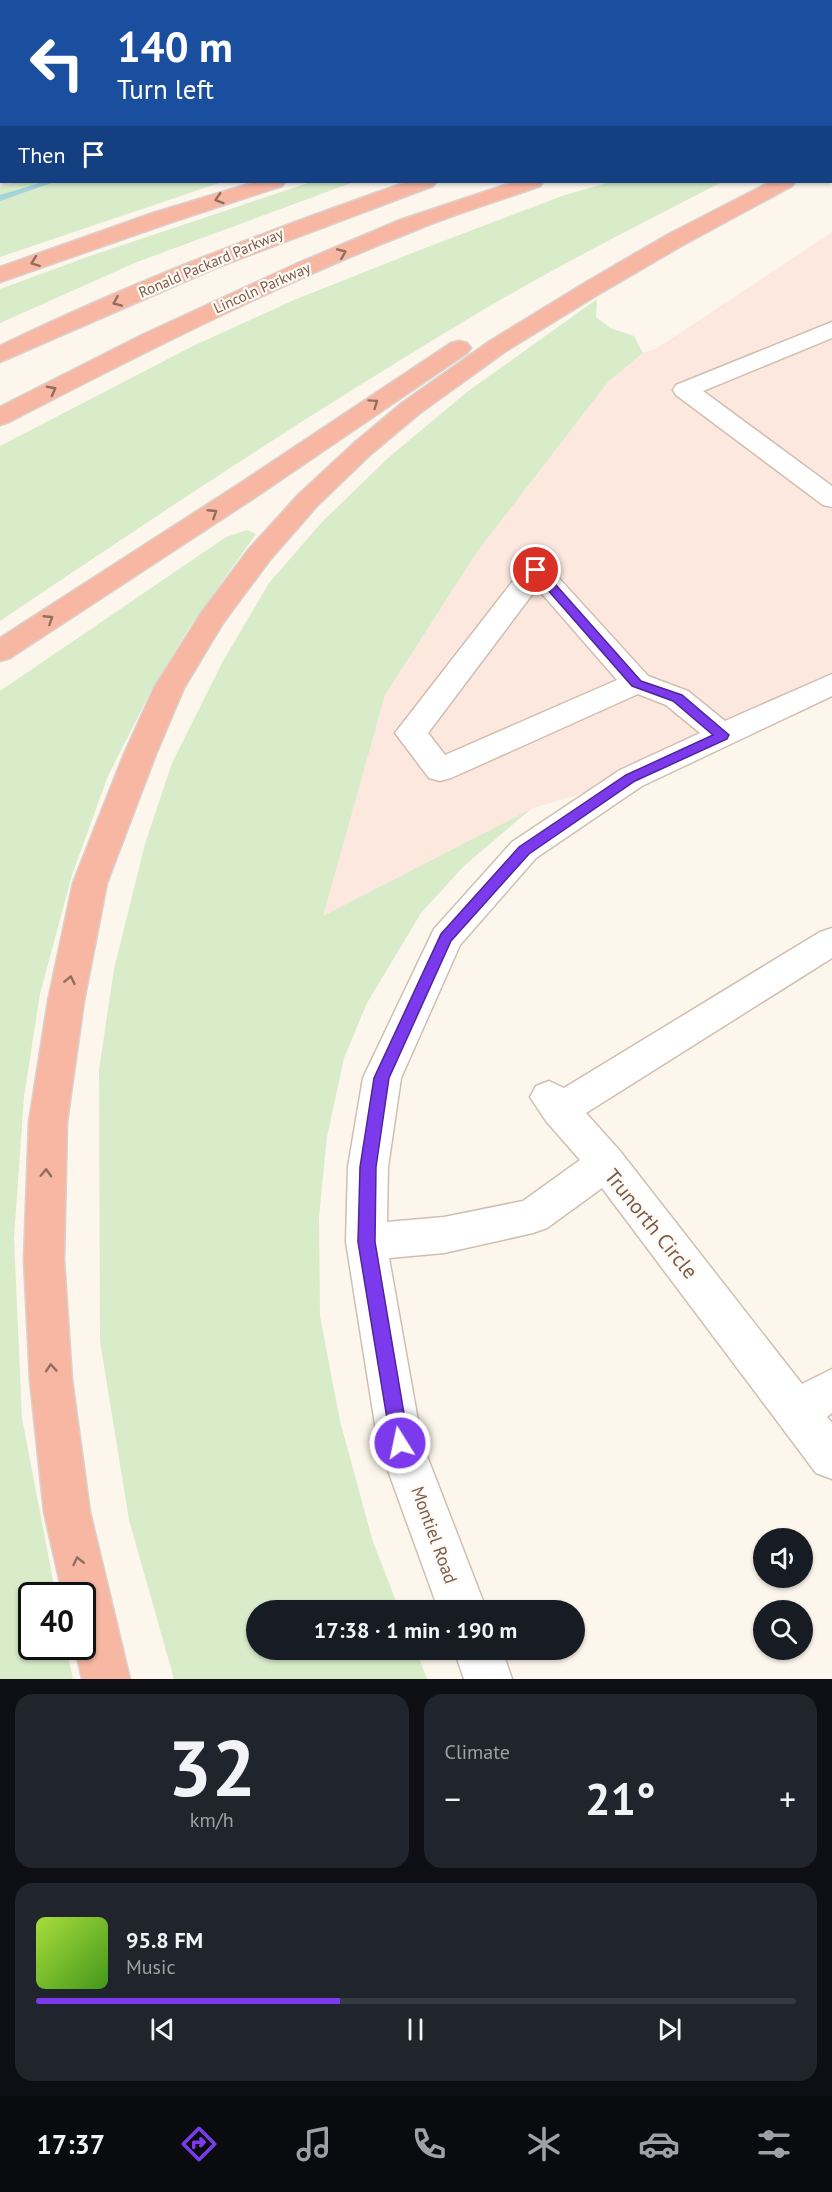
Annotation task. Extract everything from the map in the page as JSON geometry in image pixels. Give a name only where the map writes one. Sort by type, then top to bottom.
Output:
[{"type":"highway","points":[[0,275],[161,218],[272,183]]},
{"type":"highway","name":"Ronald Packard Parkway","points":[[0,354],[114,303],[297,227],[423,183]]},
{"type":"highway","name":"Lincoln Parkway","points":[[0,417],[113,357],[262,287],[410,225],[530,183]]},
{"type":"highway","points":[[0,651],[248,490],[388,394],[484,332],[601,261],[751,183]]},
{"type":"highway","points":[[106,1679],[67,1512],[51,1380],[44,1260],[48,1122],[66,1000],[90,883],[140,754],[169,688],[211,619],[259,555],[308,500],[362,448],[411,408],[498,346],[675,240],[783,183]]},
{"type":"street","points":[[832,329],[685,390],[832,499]]},
{"type":"street","points":[[637,683],[440,770],[411,733],[536,570],[637,683],[677,698],[722,735]]},
{"type":"street","name":"Montiel Road","points":[[459,1600],[400,1443],[366,1242],[368,1167],[382,1078],[446,938],[524,850],[631,778],[832,684]]},
{"type":"street","points":[[606,1163],[554,1104],[832,941]]},
{"type":"street","name":"Trunorth Circle","points":[[366,1242],[444,1235],[533,1216],[606,1163],[832,1458]]},
{"type":"street","points":[[797,1412],[832,1389]]},
{"type":"street","points":[[481,1660],[488,1679]]},
{"type":"shaded area","points":[[0,183],[14,183],[0,187]]},
{"type":"shaded area","points":[[832,232],[832,684],[631,778],[531,809],[322,917],[385,695],[477,552],[608,382],[643,353],[657,348]]},
{"type":"green space","points":[[14,183],[219,183],[0,257],[0,187]]},
{"type":"green space","points":[[308,183],[351,183],[137,262],[0,323],[0,289],[87,257]]},
{"type":"green space","points":[[607,183],[720,183],[538,279],[417,350],[237,464],[0,621],[0,446],[193,346],[294,300],[562,196]]},
{"type":"green space","points":[[597,299],[596,317],[610,328],[634,336],[643,353],[608,382],[477,552],[385,695],[323,916],[531,809],[464,866],[421,913],[367,1003],[344,1058],[327,1137],[319,1217],[320,1316],[340,1421],[373,1542],[396,1600],[246,1600],[246,1660],[420,1660],[427,1679],[174,1679],[129,1520],[100,1341],[99,1070],[114,969],[145,844],[172,763],[223,661],[269,583],[322,522],[388,458],[467,392]]},
{"type":"green space","points":[[247,530],[256,534],[189,628],[151,691],[108,776],[72,875],[40,994],[24,1097],[14,1238],[22,1418],[53,1582],[18,1582],[18,1660],[69,1660],[73,1679],[0,1679],[0,691],[226,537]]},
{"type":"waterway","points":[[0,198],[47,183]]},
{"type":"route","points":[[400,1443],[366,1242],[368,1167],[382,1078],[446,938],[524,850],[631,778],[722,735],[677,698],[637,683],[536,570]]}]
